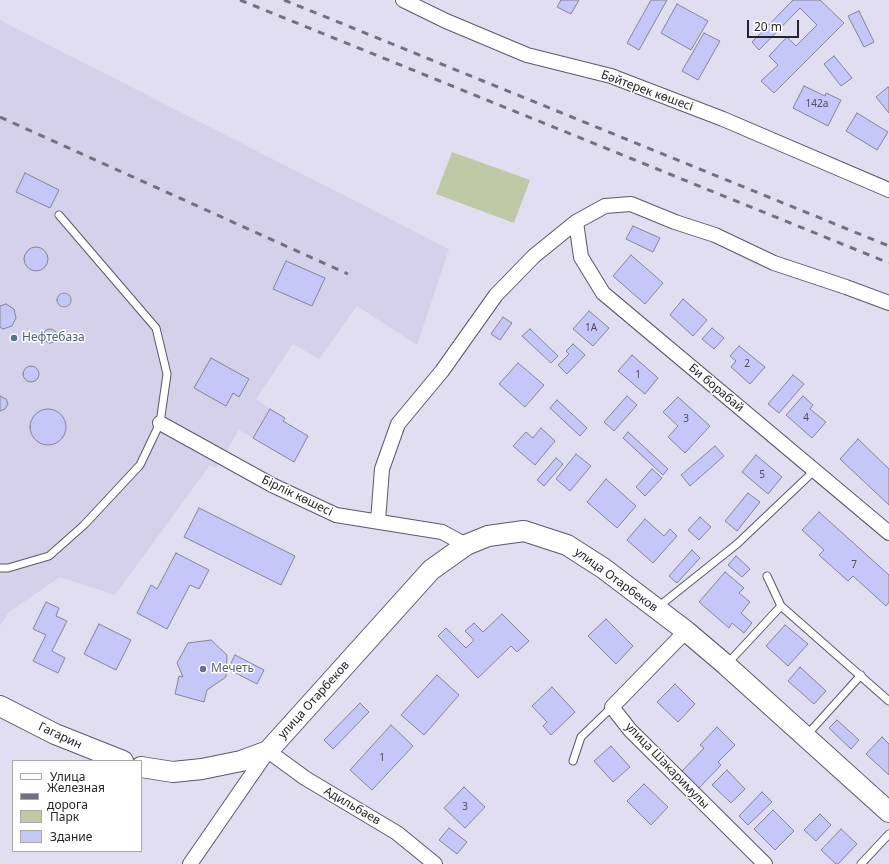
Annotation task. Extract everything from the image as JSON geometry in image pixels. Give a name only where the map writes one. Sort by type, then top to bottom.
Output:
[{"type":"main road","name":"улица Отарбеков","points":[[142,767],[173,772],[202,769],[241,761],[268,751],[431,570],[466,545],[488,536],[524,531],[567,545],[603,568],[686,631],[726,665],[889,812]]},
{"type":"main road","name":"Гагарин","points":[[0,706],[55,734],[120,760]]},
{"type":"street","name":"Бәйтерек көшесі","points":[[403,0],[446,21],[527,55],[611,76],[723,119],[889,190]]},
{"type":"street","points":[[378,521],[382,469],[398,424],[442,371],[496,295],[534,256],[576,222],[605,206],[631,204],[674,222],[715,235],[774,263],[889,303]]},
{"type":"street","name":"Би борабай","points":[[576,222],[581,257],[603,293],[889,533]]},
{"type":"street","name":"Бірлік көшесі","points":[[160,423],[272,485],[336,515],[442,532],[466,545]]},
{"type":"street","points":[[612,707],[686,631]]},
{"type":"street","name":"улица Шакаримулы","points":[[612,707],[630,730],[765,864]]},
{"type":"street","points":[[190,864],[268,751]]},
{"type":"street","name":"Адильбаев","points":[[268,751],[304,778],[397,833],[435,864]]},
{"type":"lane","points":[[0,568],[8,568],[49,556],[84,525],[140,465],[160,423],[167,374],[156,328],[59,215]]},
{"type":"lane","points":[[656,608],[737,544],[814,471]]},
{"type":"lane","points":[[767,576],[782,606],[889,701]]},
{"type":"lane","points":[[726,665],[782,606]]},
{"type":"lane","points":[[805,736],[860,675]]},
{"type":"lane","points":[[573,761],[581,736],[612,707]]},
{"type":"lane","points":[[861,864],[889,834]]},
{"type":"shaded area","points":[[0,20],[449,249],[417,345],[357,306],[319,359],[293,344],[256,399],[270,409],[253,438],[239,430],[216,468],[210,465],[115,595],[60,577],[9,612],[0,626]]},
{"type":"green space","points":[[452,152],[530,180],[514,223],[436,194]]},
{"type":"building","points":[[561,0],[579,0],[571,14],[557,7]]},
{"type":"building","points":[[651,0],[667,0],[639,50],[627,43]]},
{"type":"building","points":[[793,0],[820,0],[844,23],[774,93],[761,81],[778,65],[769,56],[787,37],[796,46],[817,25],[800,8],[759,50],[752,42]]},
{"type":"building","points":[[677,4],[708,21],[691,50],[661,33]]},
{"type":"building","points":[[859,11],[874,42],[864,47],[848,16]]},
{"type":"building","points":[[704,33],[720,41],[698,80],[682,71]]},
{"type":"building","points":[[834,56],[852,78],[841,86],[824,64]]},
{"type":"building","points":[[804,86],[825,96],[826,93],[841,100],[828,126],[793,108]]},
{"type":"building","points":[[888,87],[889,88],[889,113],[876,97]]},
{"type":"building","points":[[857,113],[888,132],[877,150],[846,131]]},
{"type":"building","points":[[25,173],[59,190],[50,208],[16,192]]},
{"type":"building","points":[[633,226],[660,238],[653,252],[626,239]]},
{"type":"building","points":[[36,247],[44,251],[48,259],[44,267],[36,271],[28,267],[24,259],[28,251]]},
{"type":"building","points":[[631,255],[663,283],[645,304],[613,276]]},
{"type":"building","points":[[286,261],[325,278],[312,306],[273,289]]},
{"type":"building","points":[[61,293],[67,293],[71,297],[71,303],[67,307],[61,307],[57,303],[57,297]]},
{"type":"building","points":[[683,299],[707,320],[693,336],[670,315]]},
{"type":"building","points":[[6,304],[14,309],[16,318],[12,326],[3,329],[0,327],[0,306]]},
{"type":"building","points":[[589,311],[609,328],[593,346],[573,329]]},
{"type":"building","points":[[503,317],[512,323],[500,340],[491,334]]},
{"type":"building","points":[[712,328],[724,338],[714,349],[702,339]]},
{"type":"building","points":[[47,329],[53,329],[57,333],[57,339],[53,343],[47,343],[43,339],[43,333]]},
{"type":"building","points":[[530,329],[558,356],[551,363],[522,336]]},
{"type":"building","points":[[573,344],[585,355],[567,374],[558,365],[569,354],[566,351]]},
{"type":"building","points":[[739,346],[765,367],[750,384],[731,367],[736,361],[730,356]]},
{"type":"building","points":[[632,355],[658,378],[645,394],[618,371]]},
{"type":"building","points":[[211,358],[249,379],[239,397],[233,393],[226,406],[194,388]]},
{"type":"building","points":[[518,363],[544,385],[525,407],[499,384]]},
{"type":"building","points":[[31,366],[38,371],[39,374],[34,381],[31,382],[24,377],[23,374],[28,367]]},
{"type":"building","points":[[793,375],[804,384],[779,413],[768,404]]},
{"type":"building","points":[[0,396],[6,399],[8,404],[5,409],[0,411]]},
{"type":"building","points":[[627,396],[637,405],[614,431],[604,422]]},
{"type":"building","points":[[803,396],[813,405],[810,409],[826,422],[812,438],[786,415]]},
{"type":"building","points":[[678,397],[710,426],[685,453],[668,437],[678,426],[663,412]]},
{"type":"building","points":[[557,400],[587,428],[580,436],[550,408]]},
{"type":"building","points":[[52,409],[61,414],[65,420],[65,434],[61,440],[52,445],[44,445],[35,440],[31,434],[30,423],[35,414],[41,410]]},
{"type":"building","points":[[270,409],[285,418],[283,421],[308,436],[294,462],[253,438]]},
{"type":"building","points":[[541,428],[555,441],[535,465],[513,446],[526,432],[533,438]]},
{"type":"building","points":[[628,432],[668,469],[663,475],[623,438]]},
{"type":"building","points":[[858,439],[889,469],[889,505],[840,459]]},
{"type":"building","points":[[715,446],[724,456],[690,486],[681,475]]},
{"type":"building","points":[[576,454],[591,466],[570,491],[556,479]]},
{"type":"building","points":[[756,455],[782,477],[768,494],[742,472]]},
{"type":"building","points":[[556,458],[563,464],[544,486],[537,480]]},
{"type":"building","points":[[652,469],[662,478],[645,496],[636,487]]},
{"type":"building","points":[[606,479],[636,506],[617,528],[587,502]]},
{"type":"building","points":[[748,493],[760,502],[737,531],[725,521]]},
{"type":"building","points":[[199,508],[295,556],[281,585],[184,537]]},
{"type":"building","points":[[819,512],[889,575],[889,602],[886,606],[853,576],[848,581],[819,555],[824,550],[802,530]]},
{"type":"building","points":[[700,517],[711,527],[699,540],[688,530]]},
{"type":"building","points":[[645,519],[664,536],[670,529],[677,536],[653,563],[627,540]]},
{"type":"building","points":[[692,550],[700,558],[677,583],[669,576]]},
{"type":"building","points":[[176,553],[209,570],[199,589],[190,585],[167,629],[137,613],[151,585],[157,589]]},
{"type":"building","points":[[736,556],[750,569],[742,577],[728,565]]},
{"type":"building","points":[[725,572],[744,588],[739,593],[750,602],[741,613],[752,623],[744,633],[732,623],[729,628],[699,602]]},
{"type":"building","points":[[46,602],[59,608],[56,616],[67,621],[52,651],[65,658],[58,673],[33,661],[46,635],[33,629]]},
{"type":"building","points":[[502,614],[529,641],[517,652],[511,646],[478,678],[438,636],[446,628],[466,648],[474,640],[465,631],[474,623],[483,632]]},
{"type":"building","points":[[606,619],[633,646],[616,664],[588,636]]},
{"type":"building","points":[[99,624],[131,640],[116,670],[84,654]]},
{"type":"building","points":[[785,625],[808,644],[788,666],[766,646]]},
{"type":"building","name":"Мечеть","points":[[211,640],[227,655],[226,677],[207,690],[204,702],[175,694],[179,676],[183,677],[177,663],[188,643]]},
{"type":"building","points":[[235,655],[264,670],[257,684],[228,669]]},
{"type":"building","points":[[800,667],[826,691],[814,704],[788,681]]},
{"type":"building","points":[[437,675],[459,695],[424,735],[401,715]]},
{"type":"building","points":[[675,684],[695,704],[678,722],[657,702]]},
{"type":"building","points":[[552,687],[575,712],[551,735],[543,726],[547,722],[532,706]]},
{"type":"building","points":[[360,703],[369,712],[333,749],[324,740]]},
{"type":"building","points":[[837,720],[859,740],[851,749],[829,728]]},
{"type":"building","points":[[391,725],[413,746],[372,790],[350,770]]},
{"type":"building","points":[[717,727],[735,745],[718,762],[721,765],[699,788],[682,771],[704,748],[700,745]]},
{"type":"building","points":[[882,737],[889,744],[889,775],[866,754]]},
{"type":"building","points":[[611,746],[630,767],[613,782],[594,761]]},
{"type":"building","points":[[727,770],[745,789],[731,803],[712,785]]},
{"type":"building","points":[[644,784],[668,807],[651,825],[627,801]]},
{"type":"building","points":[[464,787],[485,807],[465,828],[444,808]]},
{"type":"building","points":[[762,792],[772,802],[748,825],[739,816]]},
{"type":"building","points":[[773,810],[794,831],[775,850],[754,829]]},
{"type":"building","points":[[820,814],[831,825],[816,841],[804,830]]},
{"type":"building","points":[[449,828],[467,842],[457,854],[439,840]]},
{"type":"building","points":[[841,829],[857,844],[838,864],[836,864],[821,850]]},
{"type":"railway","points":[[240,0],[889,263]]},
{"type":"railway","points":[[284,0],[889,246]]},
{"type":"railway","points":[[0,117],[348,274]]},
{"type":"place","name":"Нефтебаза","points":[[14,338]]},
{"type":"place","name":"Мечеть","points":[[203,669]]}]
